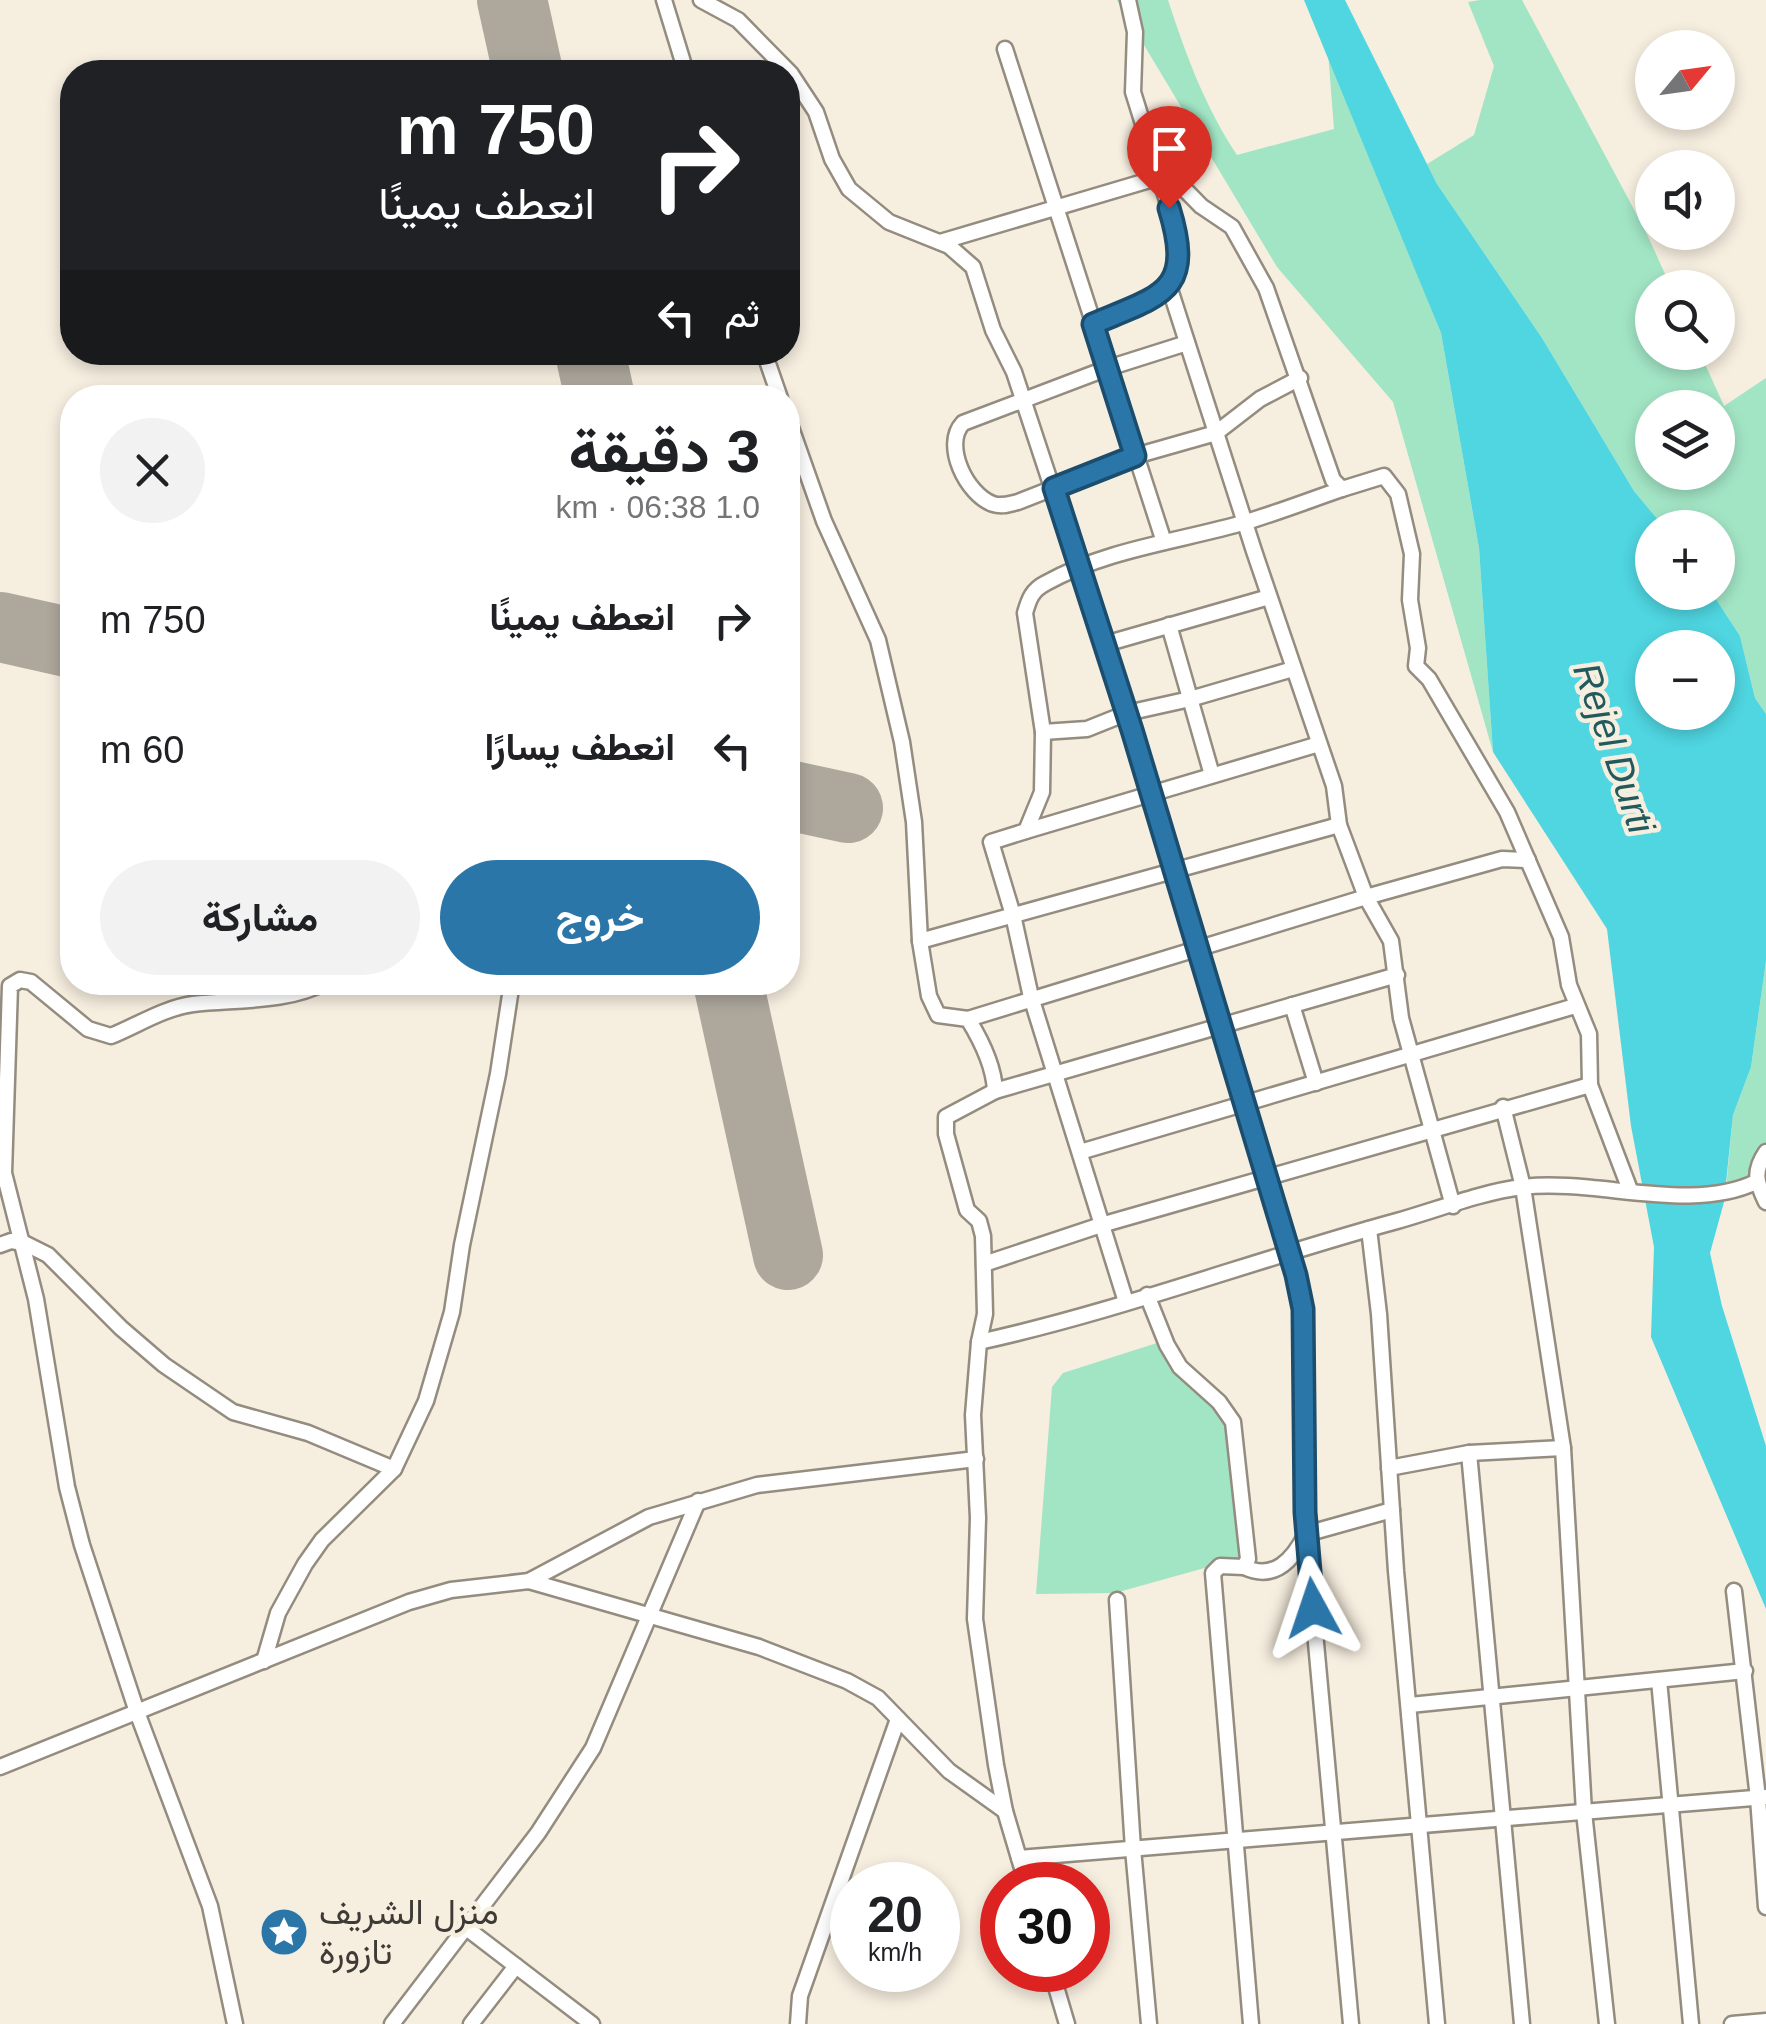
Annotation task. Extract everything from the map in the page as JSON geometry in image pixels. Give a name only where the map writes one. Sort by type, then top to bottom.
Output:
[{"type":"street","points":[[664,0],[682,60]]},
{"type":"street","points":[[701,0],[738,20],[778,60]]},
{"type":"street","points":[[1093,324],[1147,301],[1177,272],[1180,259],[1178,238],[1133,92],[1135,32],[1128,0]]},
{"type":"street","points":[[1004,49],[1164,542]]},
{"type":"street","points":[[800,87],[816,112],[836,168],[849,189],[889,222],[956,250],[977,274],[993,330],[1024,398],[1105,644],[1289,1250],[1303,1309],[1306,1534],[1350,2024]]},
{"type":"street","points":[[1154,158],[1201,206],[1232,227],[1275,307],[1316,438],[1333,480],[1342,489]]},
{"type":"street","points":[[939,242],[1160,177]]},
{"type":"street","points":[[1168,282],[1334,786],[1338,825],[1366,898],[1391,942],[1401,1018],[1452,1206]]},
{"type":"street","points":[[1187,343],[963,422],[956,431],[954,445],[967,480],[990,503],[1002,506],[1135,456],[1216,433],[1260,400],[1300,378]]},
{"type":"street","points":[[800,453],[824,521],[878,640],[902,742],[914,822],[920,941],[930,996],[938,1015],[968,1018],[1502,859],[1528,860]]},
{"type":"street","points":[[1026,832],[1042,792],[1044,732],[1025,613],[1030,595],[1046,582],[1080,568],[1246,522],[1384,476],[1398,494],[1412,554],[1410,600],[1418,648],[1416,666],[1429,679],[1508,812],[1564,944],[1569,986],[1588,1034],[1590,1085],[1630,1190]]},
{"type":"street","points":[[1105,644],[1269,598]]},
{"type":"street","points":[[1169,625],[1212,775]]},
{"type":"street","points":[[1044,732],[1086,729],[1127,713],[1293,669]]},
{"type":"street","points":[[1126,1302],[1031,997],[1013,915],[991,842],[1319,744]]},
{"type":"street","points":[[920,941],[1338,825]]},
{"type":"street","points":[[1020,1862],[1005,1811],[976,1620],[973,1415],[985,1314],[980,1221],[966,1210],[946,1134],[946,1117],[995,1091],[1396,974]]},
{"type":"street","points":[[235,2024],[210,1906],[137,1712],[82,1545],[67,1486],[50,1372],[24,1243],[7,1195],[4,1173],[10,986],[20,980],[30,982],[88,1029],[112,1036],[162,1012],[192,1004],[224,1004],[284,995]]},
{"type":"street","points":[[264,1661],[278,1613],[305,1564],[322,1540],[394,1468],[426,1401],[452,1312],[510,995]]},
{"type":"street","points":[[1292,1005],[1316,1083]]},
{"type":"street","points":[[1080,1152],[1575,1006]]},
{"type":"street","points":[[968,1018],[990,1063],[995,1091]]},
{"type":"street","points":[[984,1264],[1102,1225],[1590,1085]]},
{"type":"street","points":[[1503,1107],[1523,1187],[1563,1448],[1584,1812],[1608,2024]]},
{"type":"street","points":[[1766,1152],[1757,1164],[1756,1182],[1766,1202]]},
{"type":"street","points":[[979,1342],[1037,1330],[1289,1250],[1523,1187],[1666,1194],[1736,1192],[1756,1182]]},
{"type":"street","points":[[1369,1229],[1437,2024]]},
{"type":"street","points":[[0,1245],[11,1241],[24,1243],[48,1254],[121,1328],[202,1394],[232,1412],[308,1433],[394,1468]]},
{"type":"street","points":[[1147,1295],[1180,1368],[1220,1402],[1233,1422],[1248,1552],[1244,1567]]},
{"type":"street","points":[[1390,1468],[1469,1453],[1563,1448]]},
{"type":"street","points":[[1469,1453],[1522,2024]]},
{"type":"street","points":[[0,1767],[431,1595],[528,1581],[649,1517],[698,1501],[758,1485],[976,1458]]},
{"type":"street","points":[[392,2024],[538,1833],[592,1748],[698,1501]]},
{"type":"street","points":[[1251,2024],[1214,1573],[1220,1566],[1265,1573],[1275,1570],[1292,1558],[1306,1534],[1392,1510]]},
{"type":"street","points":[[528,1581],[759,1647],[847,1680],[878,1698],[949,1771],[1005,1811]]},
{"type":"street","points":[[1734,1591],[1762,1797],[1766,1907]]},
{"type":"street","points":[[1118,1600],[1132,1849],[1149,2024]]},
{"type":"street","points":[[1410,1706],[1744,1672]]},
{"type":"street","points":[[1659,1680],[1692,2024]]},
{"type":"street","points":[[798,2024],[800,1996],[898,1718]]},
{"type":"street","points":[[1019,1858],[1762,1797]]},
{"type":"street","points":[[465,1927],[592,2024]]},
{"type":"street","points":[[471,2024],[516,1966]]},
{"type":"street","points":[[1058,1992],[1067,2024]]},
{"type":"street","points":[[1732,2024],[1766,2021]]},
{"type":"green space","points":[[1117,0],[1168,0],[1197,80],[1237,155],[1334,129],[1328,52],[1441,333],[1479,548],[1493,752],[1393,402],[1277,267]]},
{"type":"green space","points":[[1522,0],[1635,211],[1635,250],[1654,250],[1663,270],[1635,270],[1635,370],[1708,370],[1717,390],[1635,390],[1635,490],[1735,490],[1735,399],[1766,378],[1766,714],[1755,698],[1740,636],[1723,610],[1735,610],[1735,510],[1650,510],[1634,491],[1542,338],[1427,164],[1474,135],[1494,66],[1468,2]]},
{"type":"green space","points":[[1766,961],[1766,1145],[1754,1161],[1753,1179],[1726,1188],[1733,1115],[1751,1067]]},
{"type":"green space","points":[[1160,1342],[1182,1379],[1227,1417],[1244,1557],[1115,1593],[1036,1594],[1052,1387],[1063,1373]]},
{"type":"water","name":"Rejel Durti","points":[[1304,0],[1345,0],[1437,184],[1542,338],[1634,491],[1650,510],[1635,510],[1635,610],[1723,610],[1740,636],[1755,698],[1766,714],[1766,961],[1751,1067],[1733,1115],[1724,1202],[1710,1253],[1722,1306],[1766,1446],[1766,1609],[1651,1337],[1654,1247],[1631,1126],[1607,929],[1493,752],[1479,548],[1441,333]]},
{"type":"runway","points":[[512,0],[525,60]]},
{"type":"runway","points":[[593,365],[597,385]]},
{"type":"runway","points":[[0,627],[60,640]]},
{"type":"runway","points":[[800,798],[848,808]]},
{"type":"runway","points":[[731,995],[788,1255]]},
{"type":"place","name":"منزل الشريف تازورة","points":[[284,1932]]},
{"type":"route","points":[[1169,208],[1178,238],[1177,272],[1147,301],[1093,324],[1135,456],[1054,488],[1132,730],[1296,1275],[1303,1309],[1305,1512],[1313,1608]]}]
